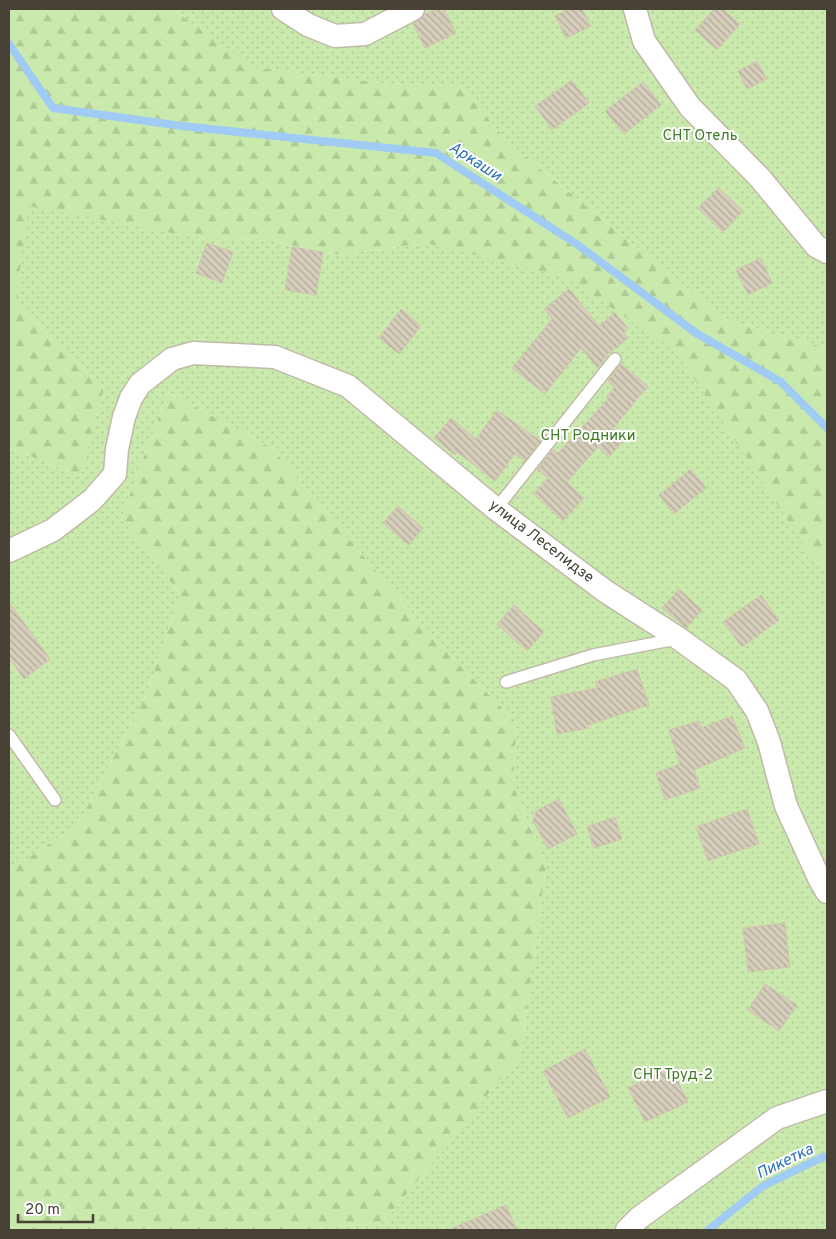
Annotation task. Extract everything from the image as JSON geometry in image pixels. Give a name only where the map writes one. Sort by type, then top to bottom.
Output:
[{"type":"street","points":[[283,9],[308,25],[335,36],[365,34],[413,9]]},
{"type":"street","points":[[635,9],[644,41],[690,108],[760,178],[816,246],[827,252]]},
{"type":"street","name":"улица Леселидзе","points":[[9,551],[53,530],[92,500],[115,474],[117,448],[124,417],[131,398],[140,384],[172,359],[193,353],[275,357],[348,386],[496,509],[605,591],[678,638],[736,680],[757,711],[769,742],[786,806],[827,892]]},
{"type":"street","points":[[627,1230],[639,1218],[776,1118],[827,1101]]},
{"type":"lane","points":[[496,509],[615,359]]},
{"type":"lane","points":[[506,682],[593,655],[678,638]]},
{"type":"lane","points":[[9,735],[55,800]]},
{"type":"green space","points":[[9,9],[173,9],[254,67],[381,83],[460,86],[510,144],[725,319],[827,348],[827,567],[814,560],[426,243],[338,255],[271,241],[194,237],[16,304],[104,388],[80,476],[9,448]]},
{"type":"green space","name":"СНТ Отель","points":[[173,9],[827,9],[827,348],[725,319],[510,144],[460,86],[381,83],[253,67]]},
{"type":"green space","name":"СНТ Труд-2","points":[[28,206],[194,237],[271,241],[338,255],[426,243],[565,277],[675,350],[814,560],[827,567],[827,1230],[306,1230],[384,1222],[521,1054],[546,867],[513,784],[517,723],[435,640],[272,448],[168,392],[121,518],[180,594],[146,695],[78,824],[9,871],[9,448],[80,476],[104,388],[16,304]]},
{"type":"green space","points":[[168,392],[272,448],[435,640],[517,723],[513,784],[546,867],[521,1054],[384,1222],[306,1230],[9,1230],[9,871],[78,824],[146,695],[180,594],[121,518]]},
{"type":"building","points":[[436,9],[444,9],[456,33],[425,48],[413,24],[425,14]]},
{"type":"building","points":[[568,9],[582,9],[591,26],[566,38],[555,16]]},
{"type":"building","points":[[714,9],[723,9],[740,24],[717,50],[695,30]]},
{"type":"building","points":[[757,61],[767,79],[747,89],[738,71]]},
{"type":"building","points":[[572,80],[589,103],[552,130],[535,106]]},
{"type":"building","points":[[643,82],[661,105],[624,134],[605,111]]},
{"type":"building","points":[[719,188],[743,211],[723,232],[698,208]]},
{"type":"building","points":[[207,243],[233,252],[222,283],[196,273]]},
{"type":"building","points":[[292,247],[323,252],[316,295],[285,290]]},
{"type":"building","points":[[761,258],[772,283],[748,295],[736,270]]},
{"type":"building","points":[[569,289],[599,326],[615,313],[628,328],[624,333],[628,338],[608,354],[598,368],[581,348],[545,394],[512,368],[552,319],[544,309]]},
{"type":"building","points":[[401,309],[421,326],[399,354],[379,338]]},
{"type":"building","points":[[621,364],[648,386],[612,430],[623,441],[609,457],[598,447],[567,482],[584,498],[563,521],[534,494],[548,478],[537,470],[553,449],[558,453],[609,398],[607,396],[614,388],[608,380]]},
{"type":"building","points":[[497,410],[541,441],[525,461],[515,454],[495,481],[457,452],[455,455],[434,438],[451,418],[476,439]]},
{"type":"building","points":[[691,469],[706,488],[674,514],[659,495]]},
{"type":"building","points":[[398,506],[423,528],[409,545],[383,523]]},
{"type":"building","points":[[679,589],[702,610],[686,628],[662,608]]},
{"type":"building","points":[[761,595],[779,620],[742,647],[723,622]]},
{"type":"building","points":[[9,602],[50,659],[24,679],[9,658]]},
{"type":"building","points":[[514,605],[544,632],[527,651],[497,624]]},
{"type":"building","points":[[637,669],[649,705],[588,725],[589,728],[557,734],[551,697],[597,688],[595,682]]},
{"type":"building","points":[[732,716],[745,748],[694,770],[700,788],[665,800],[656,773],[680,764],[669,730],[699,721],[701,728]]},
{"type":"building","points":[[559,799],[577,834],[548,849],[533,820],[536,811]]},
{"type":"building","points":[[747,809],[759,844],[708,861],[696,827]]},
{"type":"building","points":[[615,817],[622,839],[594,848],[587,827]]},
{"type":"building","points":[[785,923],[790,967],[748,972],[743,928]]},
{"type":"building","points":[[765,984],[797,1005],[779,1031],[748,1010]]},
{"type":"building","points":[[585,1049],[610,1097],[568,1118],[543,1071]]},
{"type":"building","points":[[671,1067],[688,1102],[645,1122],[628,1088]]},
{"type":"building","points":[[506,1205],[517,1230],[448,1230]]},
{"type":"waterway","name":"Аркаши","points":[[9,44],[53,108],[182,126],[436,153],[578,245],[696,333],[781,382],[827,428]]},
{"type":"waterway","name":"Пикетка","points":[[708,1230],[763,1186],[823,1157],[827,1157]]},
{"type":"park label","name":"СНТ Родники","points":[[588,436]]}]
